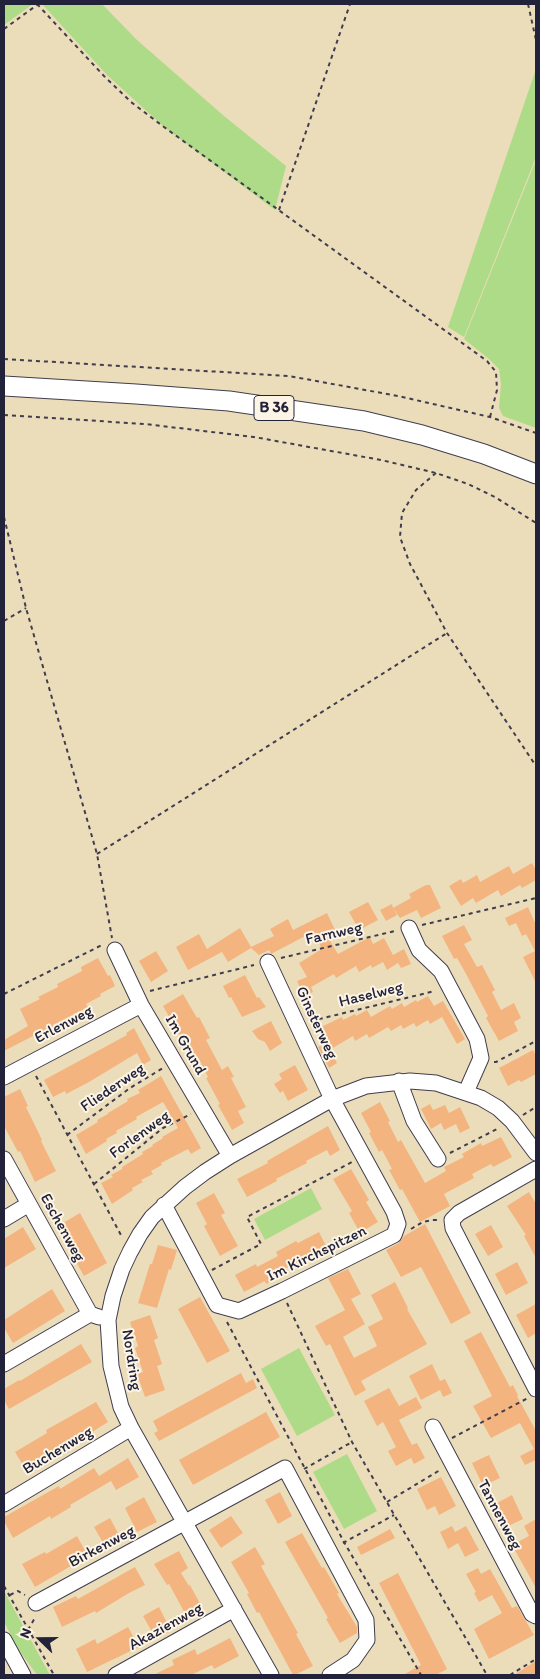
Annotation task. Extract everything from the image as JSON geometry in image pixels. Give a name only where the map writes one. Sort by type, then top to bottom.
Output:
[{"type":"main road","name":"B 36","points":[[4,386],[229,401],[364,421],[422,435],[484,454],[536,474]]},
{"type":"street","points":[[409,928],[418,950],[442,971],[477,1038],[481,1058],[466,1092]]},
{"type":"street","name":"Im Grund","points":[[115,950],[139,1000],[230,1156]]},
{"type":"street","name":"Ginsterweg","points":[[268,962],[332,1099]]},
{"type":"street","name":"Erlenweg","points":[[4,1077],[139,1000]]},
{"type":"street","name":"Nordring","points":[[271,1675],[130,1428],[121,1407],[111,1366],[108,1320],[119,1278],[130,1252],[152,1218],[185,1186],[230,1156],[332,1099],[366,1086],[410,1080],[436,1083],[466,1092],[489,1103],[512,1121],[536,1153]]},
{"type":"street","points":[[399,1081],[414,1121],[438,1159]]},
{"type":"street","points":[[332,1099],[394,1212],[398,1224],[394,1235]]},
{"type":"street","name":"Eschenweg","points":[[4,1159],[90,1314]]},
{"type":"street","points":[[533,1393],[453,1228],[452,1220],[459,1213],[536,1169]]},
{"type":"street","points":[[4,1219],[29,1204]]},
{"type":"street","points":[[164,1205],[217,1305]]},
{"type":"street","name":"Im Kirchspitzen","points":[[217,1305],[239,1311],[394,1235]]},
{"type":"street","points":[[4,1364],[90,1314],[108,1320]]},
{"type":"street","name":"Tannenweg","points":[[433,1427],[532,1614],[536,1616]]},
{"type":"street","name":"Buchenweg","points":[[4,1504],[130,1428]]},
{"type":"street","name":"Birkenweg","points":[[36,1602],[285,1468],[290,1477]]},
{"type":"street","points":[[290,1477],[366,1620],[367,1640],[353,1660],[330,1675]]},
{"type":"street","name":"Akazienweg","points":[[116,1675],[234,1609]]},
{"type":"street","points":[[4,1640],[23,1675]]},
{"type":"path","points":[[4,29],[37,4],[131,102],[487,361],[496,372],[497,390],[490,417]]},
{"type":"path","points":[[279,210],[350,4]]},
{"type":"path","points":[[528,4],[536,40]]},
{"type":"path","points":[[4,359],[289,376],[398,396],[490,417],[536,433]]},
{"type":"path","points":[[4,415],[145,424],[254,437],[382,460],[436,473],[468,484],[495,497],[536,523]]},
{"type":"path","points":[[436,473],[416,490],[402,513],[400,537],[410,564],[447,633],[536,766]]},
{"type":"path","points":[[4,517],[26,608],[97,854],[115,950]]},
{"type":"path","points":[[4,621],[26,608]]},
{"type":"path","points":[[97,854],[447,633]]},
{"type":"path","name":"Farnweg","points":[[139,1000],[156,988],[536,898]]},
{"type":"path","points":[[4,994],[103,944],[115,950]]},
{"type":"path","name":"Haselweg","points":[[298,1024],[450,988]]},
{"type":"path","points":[[481,1058],[496,1062],[536,1041]]},
{"type":"path","name":"Fliederweg","points":[[66,1135],[130,1088],[174,1062]]},
{"type":"path","points":[[29,1063],[130,1252]]},
{"type":"path","name":"Forlenweg","points":[[93,1184],[164,1128],[202,1108]]},
{"type":"path","points":[[438,1159],[512,1121]]},
{"type":"path","points":[[202,1275],[260,1244],[247,1217],[363,1156]]},
{"type":"path","points":[[394,1235],[403,1234],[423,1222],[452,1220]]},
{"type":"path","points":[[282,1291],[352,1442],[487,1675]]},
{"type":"path","points":[[217,1305],[344,1542],[421,1675]]},
{"type":"path","points":[[442,1444],[533,1393]]},
{"type":"path","points":[[290,1477],[352,1442]]},
{"type":"path","points":[[386,1502],[452,1462]]},
{"type":"path","points":[[329,1550],[394,1515]]},
{"type":"path","points":[[4,1586],[54,1675]]},
{"type":"path","points":[[9,1596],[18,1591],[36,1602]]},
{"type":"path","points":[[510,1675],[536,1659]]},
{"type":"green space","points":[[4,4],[33,4],[4,25]]},
{"type":"green space","points":[[42,4],[102,4],[137,40],[224,116],[286,166],[275,210],[164,127],[107,75]]},
{"type":"green space","points":[[536,69],[536,157],[464,337],[448,327]]},
{"type":"green space","points":[[536,160],[536,428],[503,416],[499,408],[501,384],[499,369],[464,339]]},
{"type":"green space","points":[[311,1188],[322,1209],[265,1240],[254,1219]]},
{"type":"green space","points":[[299,1348],[335,1415],[297,1436],[261,1369]]},
{"type":"green space","points":[[347,1454],[377,1511],[344,1529],[313,1472]]},
{"type":"green space","points":[[4,1591],[50,1675],[37,1675],[19,1650],[4,1622]]},
{"type":"building","points":[[532,863],[536,870],[536,880],[522,888],[520,885],[501,896],[498,890],[476,903],[473,898],[461,906],[449,886],[461,879],[463,883],[477,875],[480,882],[509,866],[513,874]]},
{"type":"building","points":[[426,885],[430,885],[441,908],[421,918],[417,910],[400,918],[393,908],[411,898],[409,894]]},
{"type":"building","points":[[368,902],[378,920],[359,930],[349,912]]},
{"type":"building","points":[[392,904],[397,915],[386,921],[380,910]]},
{"type":"building","points":[[528,907],[536,925],[536,983],[523,957],[535,951],[526,934],[522,936],[516,923],[509,926],[505,918]]},
{"type":"building","points":[[327,913],[336,932],[327,936],[338,954],[370,937],[373,944],[384,938],[393,955],[404,949],[411,964],[401,968],[398,963],[387,970],[383,962],[372,968],[371,965],[359,972],[356,966],[336,978],[334,974],[311,987],[313,992],[304,996],[297,981],[307,977],[299,963],[322,949],[313,932],[271,954],[269,950],[259,955],[251,948],[228,962],[222,952],[188,970],[176,947],[199,934],[207,949],[240,928],[251,947],[274,936],[270,929],[288,919],[293,930]]},
{"type":"building","points":[[464,925],[472,940],[464,944],[477,967],[482,965],[495,990],[492,992],[501,1010],[514,1003],[521,1018],[514,1022],[518,1031],[499,1041],[465,972],[457,958],[454,959],[442,936]]},
{"type":"building","points":[[156,951],[168,971],[151,982],[139,961]]},
{"type":"building","points":[[98,958],[115,986],[86,1004],[88,1007],[53,1025],[54,1027],[4,1051],[4,1040],[28,1026],[20,1009],[40,999],[38,997],[58,987],[57,984],[82,971],[81,967]]},
{"type":"building","points":[[245,975],[257,998],[259,997],[266,1007],[242,1017],[223,986]]},
{"type":"building","points":[[183,994],[197,1018],[199,1017],[210,1038],[206,1040],[222,1070],[228,1066],[234,1077],[231,1078],[246,1107],[238,1111],[244,1123],[232,1130],[218,1105],[220,1104],[206,1078],[208,1077],[198,1057],[193,1059],[163,1006]]},
{"type":"building","points":[[428,996],[434,1006],[443,1001],[465,1039],[457,1044],[442,1017],[430,1024],[428,1020],[416,1027],[414,1023],[403,1029],[401,1025],[391,1031],[388,1027],[369,1038],[367,1034],[355,1041],[353,1036],[331,1049],[319,1028],[342,1017],[343,1020],[367,1010],[371,1017],[390,1006],[392,1009],[402,1003],[404,1007]]},
{"type":"building","points":[[271,1021],[282,1043],[270,1051],[265,1042],[258,1039],[252,1031]]},
{"type":"building","points":[[134,1028],[151,1060],[143,1065],[137,1053],[89,1082],[66,1094],[65,1091],[53,1097],[44,1080],[127,1035],[126,1033]]},
{"type":"building","points":[[326,1043],[337,1063],[329,1068],[318,1047]]},
{"type":"building","points":[[533,1050],[536,1056],[536,1074],[508,1086],[499,1068]]},
{"type":"building","points":[[295,1065],[308,1090],[288,1101],[283,1091],[280,1093],[274,1084],[282,1079],[279,1074]]},
{"type":"building","points":[[161,1076],[201,1148],[191,1154],[188,1149],[161,1163],[162,1165],[151,1171],[153,1174],[141,1180],[143,1182],[112,1204],[101,1183],[113,1177],[111,1175],[143,1154],[142,1152],[153,1146],[162,1137],[178,1128],[163,1102],[136,1117],[137,1119],[116,1131],[117,1133],[106,1139],[107,1141],[86,1154],[76,1135],[128,1101],[127,1099],[140,1093],[138,1090]]},
{"type":"building","points":[[20,1089],[28,1106],[26,1107],[56,1171],[35,1182],[20,1151],[18,1152],[4,1126],[4,1097]]},
{"type":"building","points":[[380,1102],[398,1142],[401,1140],[425,1183],[446,1171],[444,1167],[464,1157],[462,1154],[481,1143],[482,1146],[501,1137],[512,1157],[493,1167],[491,1164],[472,1174],[474,1178],[444,1194],[450,1206],[420,1222],[389,1170],[392,1169],[382,1150],[379,1152],[361,1113]]},
{"type":"building","points":[[430,1104],[433,1110],[445,1105],[449,1113],[460,1107],[470,1128],[460,1133],[456,1124],[444,1130],[441,1123],[431,1129],[421,1109]]},
{"type":"building","points":[[328,1126],[340,1150],[330,1156],[327,1150],[247,1197],[237,1179],[268,1163],[267,1161]]},
{"type":"building","points":[[351,1169],[369,1200],[366,1202],[378,1222],[363,1231],[359,1231],[349,1213],[352,1211],[333,1179]]},
{"type":"building","points":[[529,1192],[536,1204],[536,1258],[524,1236],[526,1235],[507,1206]]},
{"type":"building","points":[[214,1193],[225,1213],[221,1215],[238,1246],[220,1256],[204,1226],[207,1224],[196,1203]]},
{"type":"building","points":[[80,1213],[107,1263],[84,1276],[56,1227]]},
{"type":"building","points":[[425,1224],[471,1313],[451,1324],[421,1267],[401,1277],[386,1250],[399,1243],[404,1236]]},
{"type":"building","points":[[491,1225],[503,1247],[488,1256],[475,1234]]},
{"type":"building","points":[[23,1227],[36,1249],[4,1268],[4,1239]]},
{"type":"building","points":[[319,1232],[328,1250],[307,1261],[306,1258],[285,1269],[287,1273],[266,1284],[265,1281],[244,1292],[235,1275],[256,1264],[257,1267],[278,1256],[276,1252],[296,1241],[298,1243]]},
{"type":"building","points":[[158,1245],[177,1250],[157,1308],[138,1303]]},
{"type":"building","points":[[517,1262],[528,1283],[506,1295],[495,1274]]},
{"type":"building","points":[[348,1269],[361,1294],[351,1299],[365,1324],[343,1337],[354,1358],[377,1346],[368,1327],[383,1319],[371,1295],[395,1282],[407,1309],[427,1344],[361,1381],[366,1390],[355,1396],[330,1344],[326,1346],[315,1326],[345,1310],[328,1278]]},
{"type":"building","points":[[52,1289],[65,1311],[13,1343],[4,1328],[4,1320]]},
{"type":"building","points":[[200,1297],[230,1351],[207,1363],[178,1309]]},
{"type":"building","points":[[536,1304],[536,1333],[528,1338],[516,1315]]},
{"type":"building","points":[[150,1315],[158,1338],[154,1340],[162,1364],[157,1366],[165,1390],[145,1397],[137,1374],[143,1372],[135,1348],[138,1346],[130,1322]]},
{"type":"building","points":[[481,1332],[510,1387],[513,1385],[536,1431],[536,1460],[525,1465],[520,1456],[534,1449],[520,1423],[491,1438],[473,1406],[492,1396],[464,1341]]},
{"type":"building","points":[[81,1344],[92,1362],[9,1409],[4,1400],[4,1389]]},
{"type":"building","points":[[432,1364],[440,1381],[445,1379],[452,1393],[443,1397],[440,1390],[421,1400],[409,1376]]},
{"type":"building","points":[[241,1373],[246,1383],[253,1379],[257,1388],[159,1441],[154,1433],[158,1431],[153,1421]]},
{"type":"building","points":[[389,1388],[399,1406],[416,1397],[422,1408],[399,1420],[412,1445],[417,1443],[425,1458],[414,1464],[411,1458],[396,1466],[388,1451],[396,1447],[383,1422],[377,1426],[364,1401]]},
{"type":"building","points":[[96,1402],[108,1422],[59,1453],[26,1470],[15,1452],[47,1433],[46,1430]]},
{"type":"building","points":[[266,1412],[280,1437],[193,1485],[179,1460]]},
{"type":"building","points":[[489,1455],[500,1478],[483,1486],[472,1463]]},
{"type":"building","points":[[128,1458],[139,1477],[116,1490],[111,1481],[70,1505],[71,1507],[51,1519],[50,1516],[13,1538],[4,1521],[4,1517],[59,1486],[60,1489],[94,1468],[99,1476]]},
{"type":"building","points":[[441,1477],[456,1506],[439,1515],[435,1506],[427,1510],[417,1489]]},
{"type":"building","points":[[280,1492],[292,1516],[278,1524],[265,1500]]},
{"type":"building","points":[[512,1495],[523,1519],[506,1527],[495,1504]]},
{"type":"building","points":[[144,1497],[157,1522],[137,1532],[125,1508]]},
{"type":"building","points":[[231,1516],[243,1533],[221,1548],[209,1530]]},
{"type":"building","points":[[110,1518],[121,1539],[106,1548],[94,1527]]},
{"type":"building","points":[[536,1519],[536,1588],[512,1545],[529,1536],[524,1526]]},
{"type":"building","points":[[452,1526],[455,1532],[466,1526],[479,1550],[465,1557],[458,1543],[448,1549],[440,1532]]},
{"type":"building","points":[[390,1529],[395,1538],[361,1555],[357,1547]]},
{"type":"building","points":[[302,1533],[322,1568],[324,1567],[339,1593],[337,1594],[357,1627],[357,1633],[340,1643],[285,1542]]},
{"type":"building","points":[[77,1536],[88,1556],[35,1587],[22,1564],[45,1552],[46,1554]]},
{"type":"building","points":[[255,1547],[265,1564],[261,1566],[298,1633],[296,1634],[313,1666],[295,1675],[293,1675],[259,1612],[257,1613],[247,1594],[249,1593],[231,1562]]},
{"type":"building","points":[[179,1551],[188,1568],[181,1573],[204,1611],[188,1619],[169,1584],[167,1585],[154,1564]]},
{"type":"building","points":[[135,1567],[145,1585],[96,1613],[95,1611],[62,1627],[53,1607],[76,1596],[78,1599]]},
{"type":"building","points":[[478,1568],[481,1574],[490,1569],[512,1608],[517,1606],[534,1635],[489,1659],[474,1629],[502,1613],[492,1595],[479,1602],[474,1593],[476,1592],[466,1574]]},
{"type":"building","points":[[398,1573],[447,1669],[436,1675],[403,1675],[421,1665],[379,1583]]},
{"type":"building","points":[[159,1607],[171,1631],[156,1639],[143,1616]]},
{"type":"building","points":[[128,1627],[139,1647],[87,1672],[76,1649],[95,1639],[97,1644]]},
{"type":"building","points":[[230,1638],[239,1656],[214,1669],[212,1665],[191,1675],[153,1675],[174,1665],[172,1660],[195,1649],[197,1655]]},
{"type":"building","points":[[536,1661],[536,1675],[514,1675]]}]
